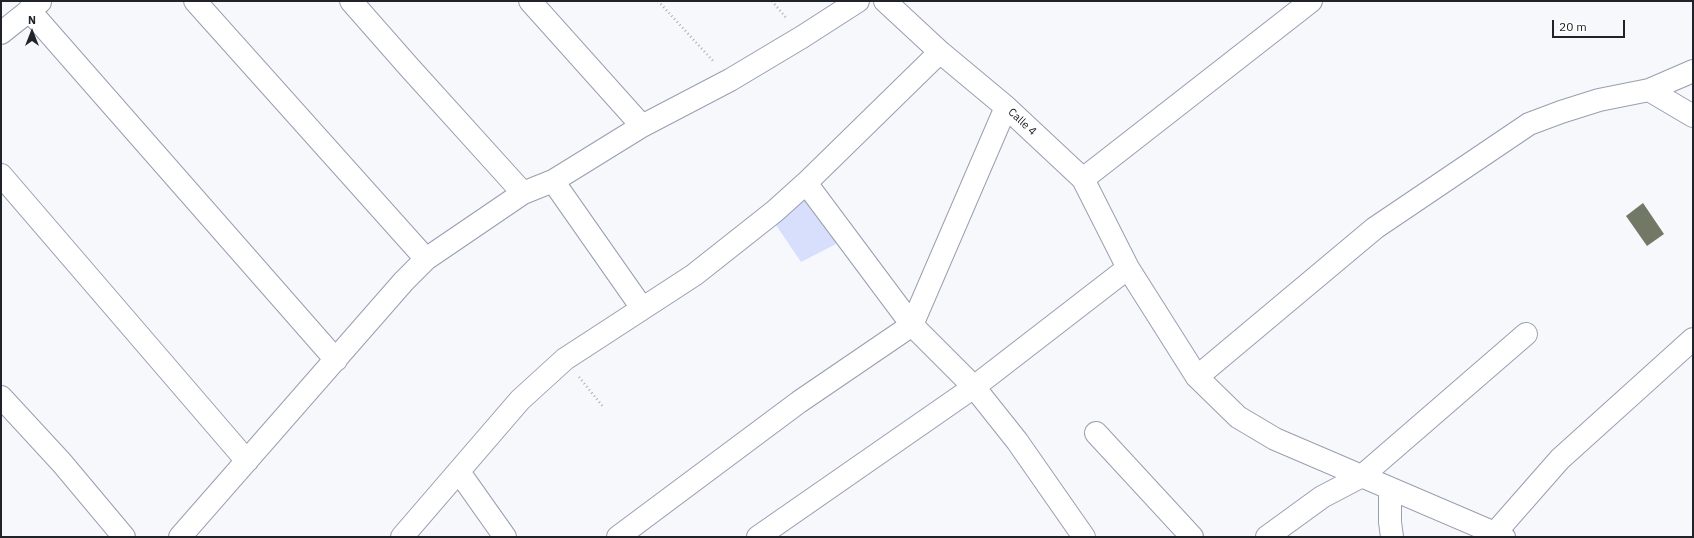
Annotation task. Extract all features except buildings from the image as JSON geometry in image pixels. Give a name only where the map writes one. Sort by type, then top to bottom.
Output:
[{"type":"street","points":[[195,1],[426,259]]},
{"type":"street","points":[[351,1],[409,68],[523,193]]},
{"type":"street","points":[[530,1],[642,126]]},
{"type":"street","points":[[180,537],[404,281],[426,259],[523,193],[553,181],[642,126],[730,80],[802,37],[858,1]]},
{"type":"street","name":"Calle 4","points":[[885,1],[940,52],[1006,107],[1082,179],[1128,268],[1197,377],[1238,416],[1275,439],[1362,476],[1390,490],[1499,535]]},
{"type":"street","points":[[1082,179],[1311,1]]},
{"type":"street","points":[[1,33],[35,6],[336,360]]},
{"type":"street","points":[[402,537],[520,400],[565,359],[694,275],[775,211],[806,183],[940,52]]},
{"type":"street","points":[[1197,377],[1375,228],[1529,124],[1599,100],[1649,90],[1693,71]]},
{"type":"street","points":[[1649,90],[1693,116]]},
{"type":"street","points":[[618,537],[798,402],[912,325],[1006,107]]},
{"type":"street","points":[[1,175],[247,462]]},
{"type":"street","points":[[553,181],[642,308]]},
{"type":"street","points":[[806,183],[912,325],[974,387],[1017,441],[1084,537]]},
{"type":"street","points":[[758,537],[974,387],[1128,268]]},
{"type":"street","points":[[1267,537],[1322,497],[1362,476],[1526,334]]},
{"type":"street","points":[[1499,535],[1560,459],[1693,339]]},
{"type":"street","points":[[1,397],[62,463],[124,537]]},
{"type":"street","points":[[1096,433],[1192,537]]},
{"type":"street","points":[[459,472],[505,537]]},
{"type":"street","points":[[1390,490],[1390,522],[1392,537]]},
{"type":"path","points":[[658,1],[730,80]]},
{"type":"path","points":[[565,359],[604,408]]},
{"type":"shaded area","points":[[804,197],[838,243],[801,262],[774,222]]}]
